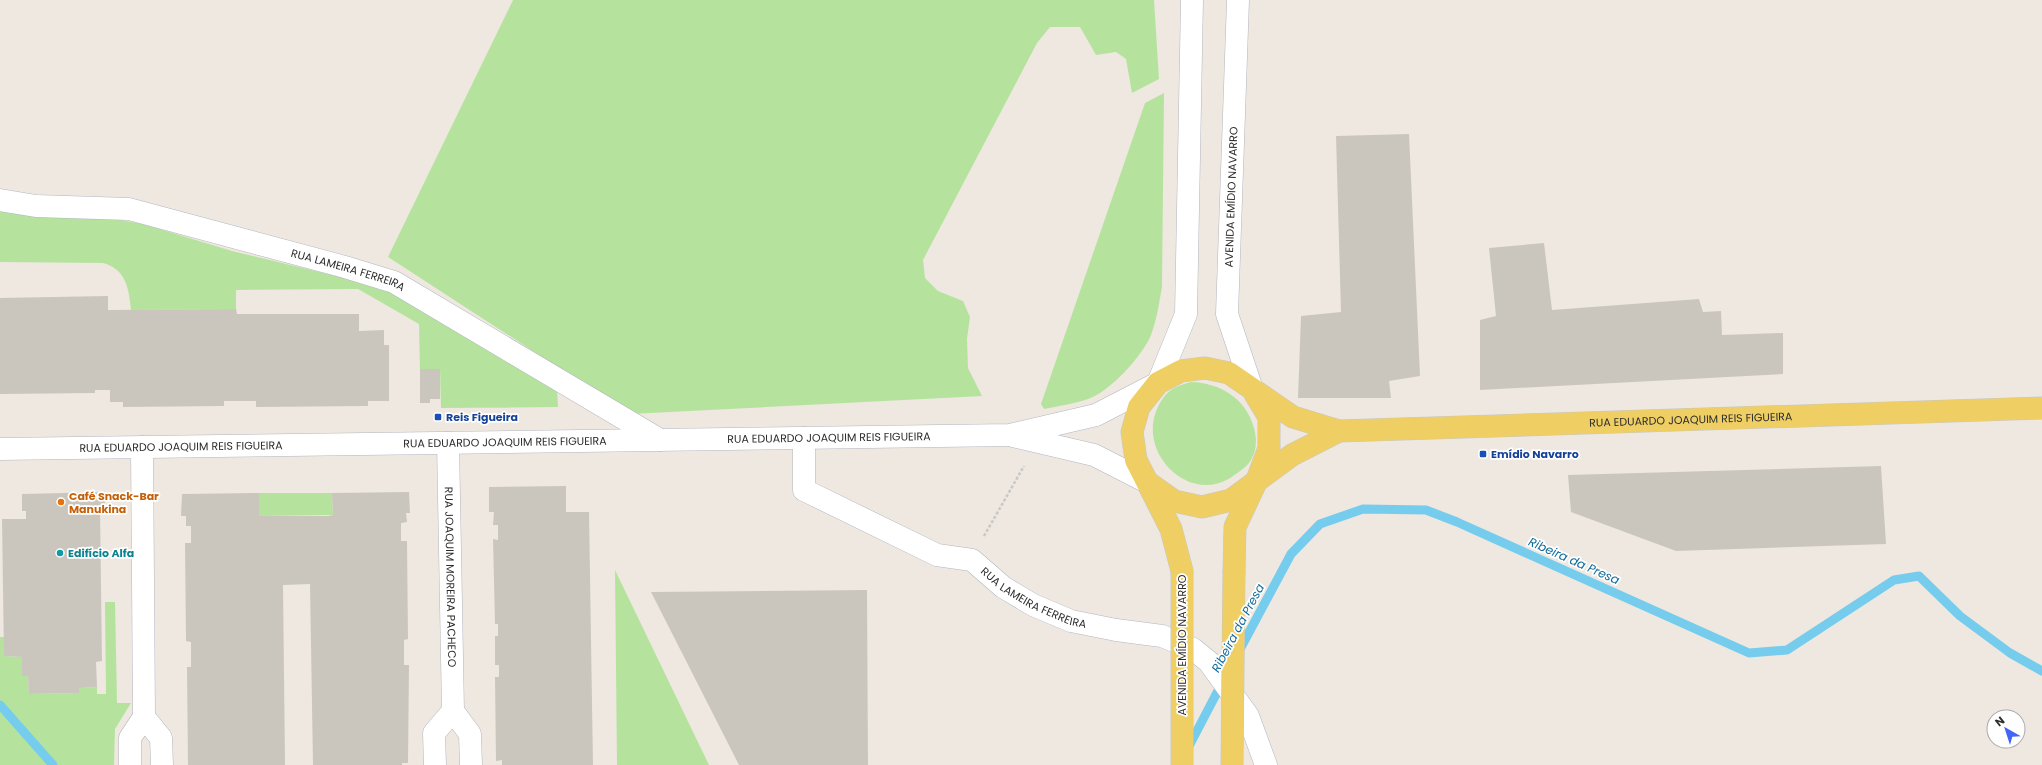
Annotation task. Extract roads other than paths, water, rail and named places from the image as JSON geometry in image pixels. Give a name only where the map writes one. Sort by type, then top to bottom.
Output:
[{"type":"main road","points":[[1232,765],[1235,527],[1257,480],[1270,448],[1269,417],[1252,390],[1229,373],[1205,368],[1181,370],[1158,383],[1139,407],[1132,432],[1136,460],[1149,483],[1174,501],[1202,507],[1231,500],[1257,480]]},
{"type":"main road","name":"RUA EDUARDO JOAQUIM REIS FIGUEIRA","points":[[1252,390],[1293,417],[1339,431],[2042,408]]},
{"type":"main road","name":"RUA EDUARDO JOAQUIM REIS FIGUEIRA","points":[[1257,480],[1292,455],[1339,431]]},
{"type":"main road","name":"AVENIDA EMÍDIO NAVARRO","points":[[1149,483],[1171,529],[1182,570],[1182,765]]},
{"type":"street","points":[[1158,383],[1186,314],[1192,0]]},
{"type":"street","name":"AVENIDA EMÍDIO NAVARRO","points":[[1238,0],[1228,314],[1252,390]]},
{"type":"street","name":"RUA LAMEIRA FERREIRA","points":[[0,200],[36,206],[129,209],[345,267],[394,282],[660,440]]},
{"type":"street","name":"RUA EDUARDO JOAQUIM REIS FIGUEIRA","points":[[0,449],[1010,435],[1096,414],[1158,383]]},
{"type":"street","name":"RUA EDUARDO JOAQUIM REIS FIGUEIRA","points":[[1010,435],[1094,455],[1149,483]]},
{"type":"street","name":"RUA LAMEIRA FERREIRA","points":[[804,438],[804,490],[936,555],[972,560],[1003,587],[1033,605],[1071,621],[1116,630],[1162,636],[1193,649],[1209,662],[1248,716],[1266,765]]},
{"type":"street","name":"RUA JOAQUIM MOREIRA PACHECO","points":[[448,443],[453,711]]},
{"type":"street","points":[[130,765],[130,738],[144,717],[142,447]]},
{"type":"street","points":[[435,765],[434,733],[453,711],[470,734],[471,765]]},
{"type":"street","points":[[144,717],[162,738],[162,765]]},
{"type":"waterway","name":"Ribeira da Presa","points":[[1239,651],[1291,554],[1320,524],[1363,509],[1426,510],[1457,522],[1749,653],[1787,650],[1894,580],[1919,576],[1960,616],[2010,653],[2042,671]]},
{"type":"waterway","name":"Ribeira da Presa","points":[[1188,748],[1223,681]]},
{"type":"waterway","name":"Ribeira da Presa","points":[[0,705],[53,765]]},
{"type":"place","name":"Reis Figueira","points":[[438,417]]},
{"type":"place","name":"Emídio Navarro","points":[[1483,454]]},
{"type":"place","name":"Café Snack-Bar Manukina","points":[[61,502]]},
{"type":"place","name":"Edifício Alfa","points":[[60,553]]}]
